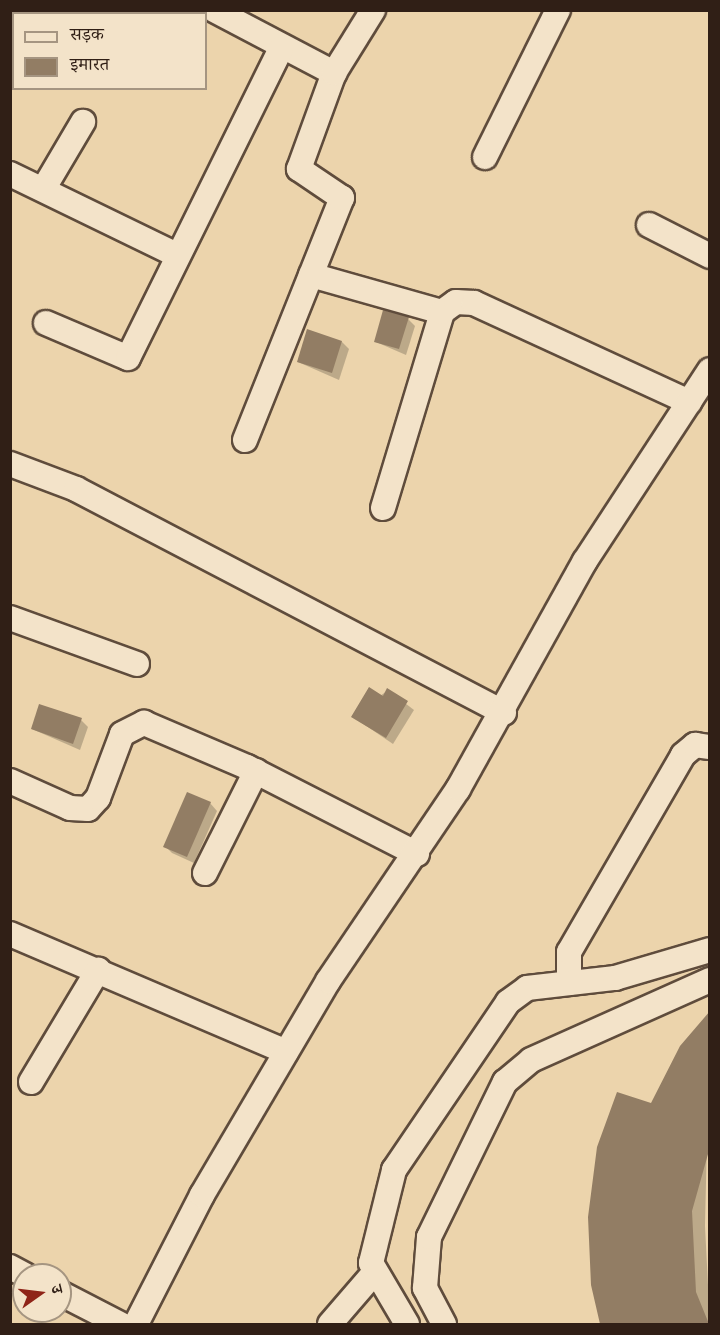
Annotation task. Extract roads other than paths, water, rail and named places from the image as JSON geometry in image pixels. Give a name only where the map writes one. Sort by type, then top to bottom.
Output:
[{"type":"street","points":[[214,10],[281,48],[334,73]]},
{"type":"street","points":[[245,440],[342,198],[299,169],[334,73],[373,10]]},
{"type":"street","points":[[485,157],[558,10]]},
{"type":"street","points":[[46,323],[128,358],[281,48]]},
{"type":"street","points":[[44,188],[83,122]]},
{"type":"street","points":[[10,174],[44,188],[177,255]]},
{"type":"street","points":[[649,225],[710,256]]},
{"type":"street","points":[[311,275],[442,312]]},
{"type":"street","points":[[383,508],[442,312],[456,302],[474,303],[689,402]]},
{"type":"street","points":[[136,1324],[202,1195],[286,1052],[417,854],[504,714],[585,561],[710,370]]},
{"type":"street","points":[[10,464],[76,489],[504,714]]},
{"type":"street","points":[[10,618],[137,663]]},
{"type":"street","points":[[10,781],[70,808],[88,809],[98,798],[122,734],[144,723],[256,771],[417,854]]},
{"type":"street","points":[[569,983],[568,952],[683,755],[695,745],[710,747]]},
{"type":"street","points":[[204,873],[256,771]]},
{"type":"street","points":[[10,934],[286,1052]]},
{"type":"street","points":[[407,1324],[374,1273],[372,1254],[394,1170],[406,1148],[512,996],[527,988],[639,972],[710,950]]},
{"type":"street","points":[[31,1082],[98,970]]},
{"type":"street","points":[[444,1324],[425,1288],[429,1237],[505,1082],[531,1060],[710,980]]},
{"type":"street","points":[[330,1324],[374,1273]]},
{"type":"street","points":[[72,1299],[120,1324]]}]
